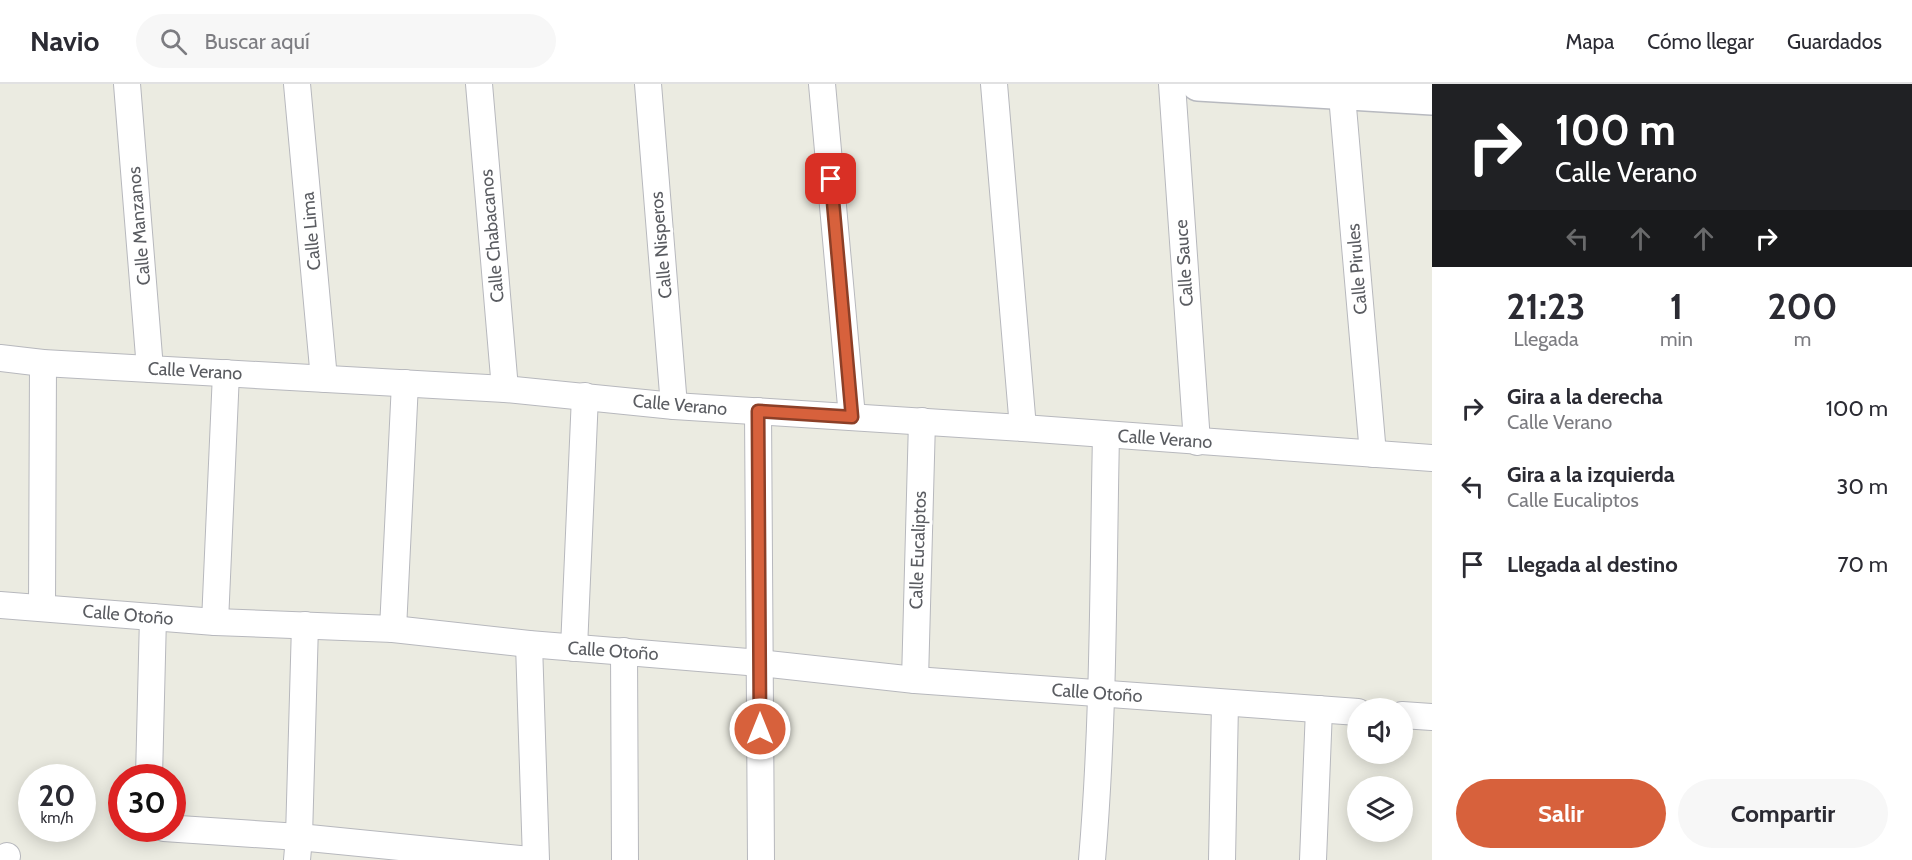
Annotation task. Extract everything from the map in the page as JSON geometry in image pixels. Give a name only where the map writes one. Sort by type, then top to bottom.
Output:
[{"type":"street","name":"Calle Manzanos","points":[[127,84],[150,369]]},
{"type":"street","name":"Calle Lima","points":[[297,84],[324,379]]},
{"type":"street","name":"Calle Chabacanos","points":[[479,84],[505,389]]},
{"type":"street","name":"Calle Nisperos","points":[[648,84],[674,406]]},
{"type":"street","points":[[822,84],[852,417]]},
{"type":"street","points":[[994,84],[1023,428]]},
{"type":"street","name":"Calle Sauce","points":[[1172,84],[1197,442]]},
{"type":"street","points":[[1198,84],[1341,89],[1432,98]]},
{"type":"street","name":"Calle Pirules","points":[[1341,89],[1373,454]]},
{"type":"street","name":"Calle Verano","points":[[0,358],[43,363],[505,389],[674,406],[922,421],[1432,458]]},
{"type":"street","points":[[42,608],[43,363]]},
{"type":"street","points":[[215,622],[226,374]]},
{"type":"street","points":[[393,628],[405,383]]},
{"type":"street","points":[[574,648],[585,396]]},
{"type":"street","points":[[758,411],[760,860]]},
{"type":"street","name":"Calle Eucaliptos","points":[[915,680],[922,421]]},
{"type":"street","points":[[1092,860],[1100,692],[1106,435]]},
{"type":"street","name":"Calle Otoño","points":[[0,605],[215,622],[393,628],[529,644],[759,663],[915,680],[1347,711]]},
{"type":"street","points":[[149,764],[153,617]]},
{"type":"street","points":[[298,850],[304,625]]},
{"type":"street","points":[[529,644],[536,860]]},
{"type":"street","points":[[624,651],[625,860]]},
{"type":"street","points":[[1222,860],[1226,703]]},
{"type":"street","points":[[1313,860],[1319,709]]},
{"type":"street","points":[[1413,716],[1432,717]]},
{"type":"street","points":[[186,832],[298,850],[530,860]]},
{"type":"route","points":[[760,729],[758,411],[852,417],[831,179]]}]
